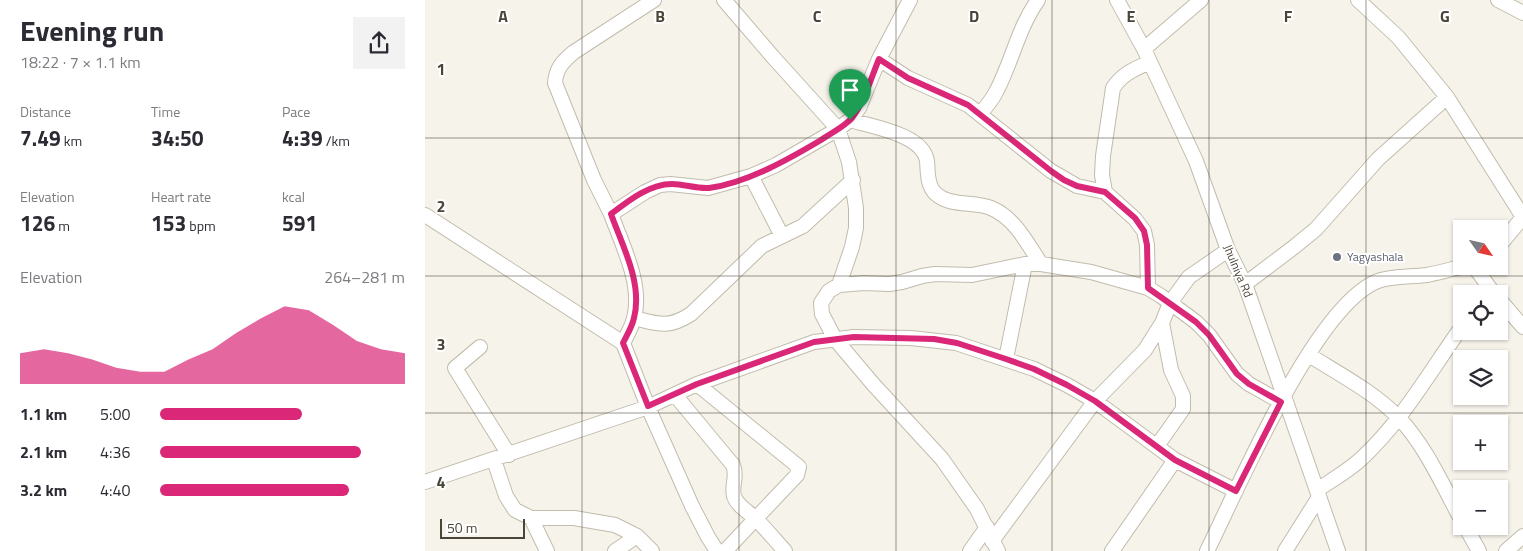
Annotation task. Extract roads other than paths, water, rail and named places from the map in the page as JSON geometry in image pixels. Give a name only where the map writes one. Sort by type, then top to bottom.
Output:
[{"type":"street","points":[[623,343],[634,318],[634,282],[611,214],[594,180],[555,83],[555,72],[574,52],[654,0]]},
{"type":"street","points":[[725,0],[838,130],[849,162],[856,208],[856,228],[852,247],[839,284]]},
{"type":"street","points":[[980,114],[995,93],[1022,29],[1038,0]]},
{"type":"street","name":"Jhulniya Rd","points":[[1117,0],[1144,49],[1196,161],[1229,250],[1245,284],[1282,399],[1338,551]]},
{"type":"street","points":[[1144,49],[1201,0]]},
{"type":"street","points":[[1358,0],[1398,37],[1447,97],[1523,217],[1508,235]]},
{"type":"street","points":[[1498,0],[1523,13]]},
{"type":"street","points":[[611,214],[645,192],[661,185],[670,184],[708,188],[751,176],[776,165],[838,130],[850,120],[859,108],[905,2]]},
{"type":"street","points":[[879,59],[908,78],[952,97],[980,114],[1064,180],[1077,186],[1105,192],[1135,218],[1144,231],[1147,245],[1148,288]]},
{"type":"street","points":[[1105,192],[1102,175],[1103,156],[1113,88],[1126,73],[1150,62]]},
{"type":"street","points":[[1245,284],[1294,248],[1316,228],[1378,159],[1447,97]]},
{"type":"street","points":[[850,120],[911,138],[927,158],[931,187],[936,194],[947,200],[990,208],[1004,215],[1016,226],[1041,264]]},
{"type":"street","points":[[751,176],[782,236]]},
{"type":"street","points":[[634,318],[663,325],[679,322],[691,314],[762,246],[803,226],[853,180]]},
{"type":"street","points":[[425,215],[623,343],[648,406],[692,506],[708,538],[717,551]]},
{"type":"street","points":[[995,546],[1095,401],[1145,350],[1162,323],[1170,303],[1189,277],[1229,250]]},
{"type":"street","points":[[1006,359],[1025,264]]},
{"type":"street","points":[[995,546],[987,527],[972,502],[942,459],[873,384],[835,339],[823,314],[821,303],[829,291],[839,284],[889,284],[935,274],[972,275],[1025,264],[1041,264],[1091,272],[1148,288],[1196,322],[1209,335],[1237,374],[1249,384],[1282,399]]},
{"type":"street","points":[[1207,551],[1282,399],[1334,317],[1355,295],[1378,281],[1428,275],[1453,269]]},
{"type":"street","points":[[1508,310],[1523,327]]},
{"type":"street","points":[[1157,446],[1183,409],[1183,396],[1171,370],[1162,323]]},
{"type":"street","points":[[425,482],[509,455],[648,406],[697,384],[814,342],[854,337],[934,339],[957,343],[1034,369],[1095,401],[1175,460],[1236,491]]},
{"type":"street","points":[[1285,551],[1318,494],[1361,459],[1399,418],[1453,340]]},
{"type":"street","points":[[479,347],[455,368],[509,455]]},
{"type":"street","points":[[1309,355],[1373,396],[1399,418],[1428,459],[1453,504]]},
{"type":"street","points":[[697,384],[799,467],[797,475],[725,551]]},
{"type":"street","points":[[675,395],[733,465],[736,472],[733,487],[734,496],[740,505],[755,518],[785,551]]},
{"type":"street","points":[[494,460],[506,496],[515,510],[531,518],[574,518],[615,525],[637,536],[652,551]]},
{"type":"street","points":[[1112,551],[1175,460]]},
{"type":"street","points":[[531,518],[547,551]]},
{"type":"street","points":[[970,551],[987,527]]},
{"type":"street","points":[[1470,535],[1479,551]]},
{"type":"street","points":[[615,551],[637,536]]},
{"type":"place","name":"Yagyashala","points":[[1337,257]]}]
